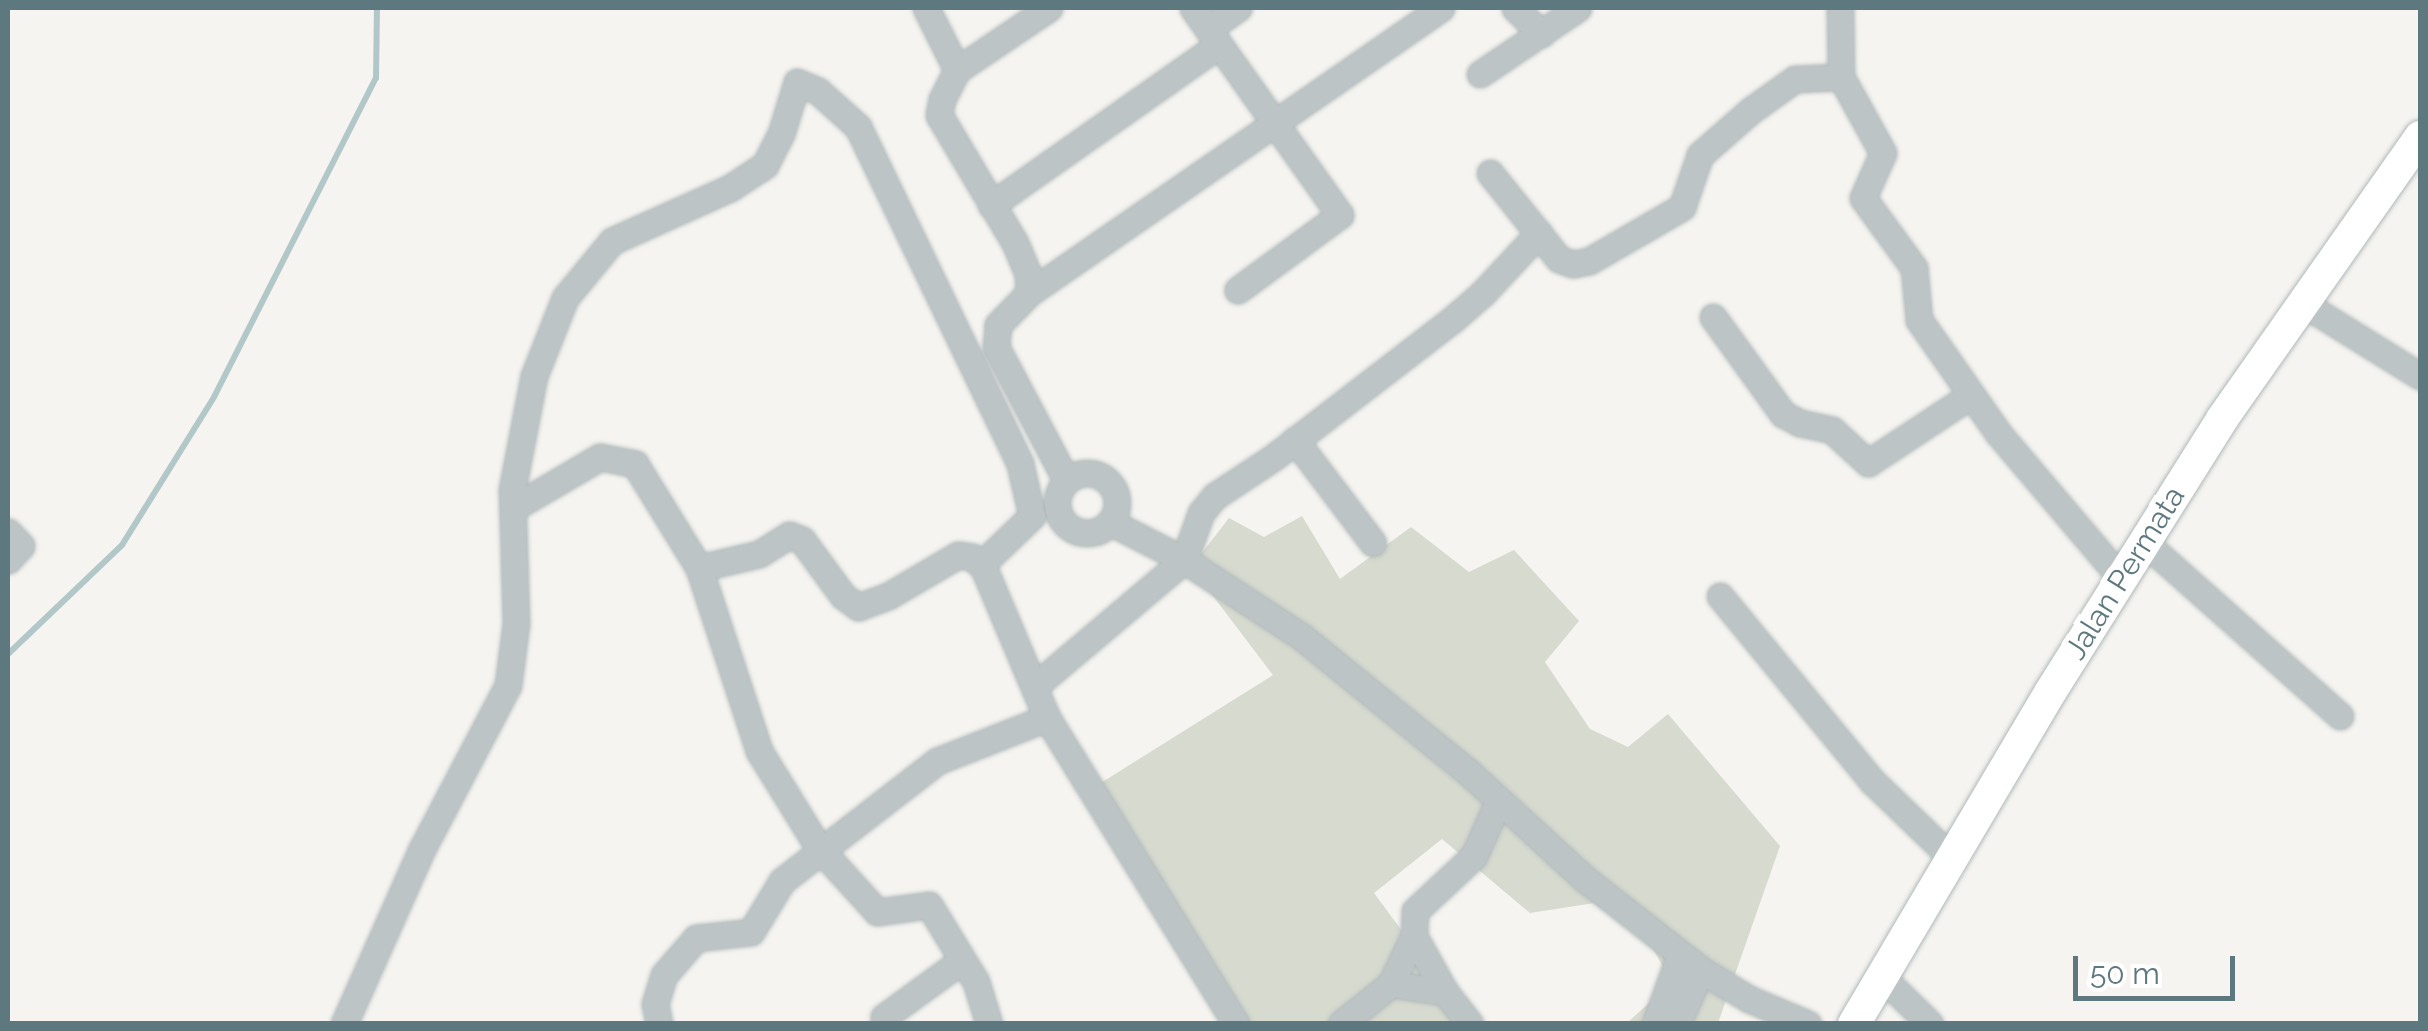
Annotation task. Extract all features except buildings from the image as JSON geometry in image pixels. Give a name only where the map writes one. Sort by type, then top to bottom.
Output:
[{"type":"main road","name":"Jalan Permata","points":[[1854,1024],[2144,542],[2420,137]]},
{"type":"street","points":[[926,8],[956,70]]},
{"type":"street","points":[[1029,292],[1022,258],[939,116],[942,99],[956,70],[1049,8]]},
{"type":"street","points":[[1193,8],[1340,215],[1238,290]]},
{"type":"street","points":[[992,205],[1214,37],[1238,8]]},
{"type":"street","points":[[1110,522],[1084,533],[1066,524],[1057,507],[1066,480],[996,347],[998,325],[1029,292],[1441,8]]},
{"type":"street","points":[[1515,8],[1542,34]]},
{"type":"street","points":[[1480,74],[1578,8]]},
{"type":"street","points":[[1840,8],[1842,78],[1882,146],[1881,162],[1863,198],[1910,261],[1916,313],[1970,395],[2043,491],[2122,579]]},
{"type":"street","points":[[1490,173],[1559,259],[1573,264],[1589,260],[1682,207],[1700,155],[1750,111],[1795,79],[1842,78]]},
{"type":"street","points":[[344,1024],[422,849],[508,685],[516,623],[513,508],[534,376],[564,298],[612,241],[730,188],[765,165],[781,134],[797,82],[818,91],[858,126],[1020,464],[1032,516],[984,559],[983,567]]},
{"type":"street","points":[[1036,686],[1184,560],[1208,503],[1483,293],[1539,233]]},
{"type":"street","points":[[2304,304],[2420,376]]},
{"type":"street","points":[[1713,317],[1783,414],[1800,424],[1832,430],[1868,463],[1970,395]]},
{"type":"street","points":[[1295,440],[1373,542]]},
{"type":"street","points":[[513,508],[600,457],[634,464],[699,568],[760,751],[819,848],[877,912],[928,905],[976,982],[989,1024]]},
{"type":"street","points":[[1066,480],[1086,472],[1107,481],[1116,500],[1110,522]]},
{"type":"street","points":[[1110,522],[1184,560],[1302,637],[1499,800],[1585,879],[1690,963],[1749,999],[1808,1024]]},
{"type":"street","points":[[8,532],[22,546],[8,560]]},
{"type":"street","points":[[699,568],[759,554],[788,535],[802,540],[843,596],[858,607],[888,596],[958,556],[972,558],[983,567],[1048,718],[1236,1024]]},
{"type":"street","points":[[2144,542],[2340,716]]},
{"type":"street","points":[[1720,596],[1873,782],[1952,858]]},
{"type":"street","points":[[660,1024],[655,1004],[664,975],[696,938],[751,932],[782,880],[937,761],[1048,718]]},
{"type":"street","points":[[1341,1024],[1392,984],[1414,936],[1415,911],[1474,856],[1499,800]]},
{"type":"street","points":[[1414,936],[1445,992],[1470,1024]]},
{"type":"street","points":[[884,1024],[884,1017],[962,961]]},
{"type":"street","points":[[1654,1024],[1690,963]]},
{"type":"street","points":[[1676,1024],[1690,963]]},
{"type":"street","points":[[1882,977],[1930,1024]]},
{"type":"street","points":[[1392,984],[1445,992]]},
{"type":"shaded area","points":[[1302,516],[1340,579],[1411,527],[1469,572],[1514,550],[1579,621],[1545,662],[1590,729],[1628,747],[1668,714],[1780,846],[1718,1023],[1627,1023],[1672,982],[1649,942],[1594,903],[1530,913],[1442,839],[1374,893],[1470,1023],[1239,1023],[1096,786],[1273,675],[1191,567],[1229,518],[1264,537]]},
{"type":"waterway","points":[[8,654],[122,545],[214,397],[376,78],[377,8]]}]
